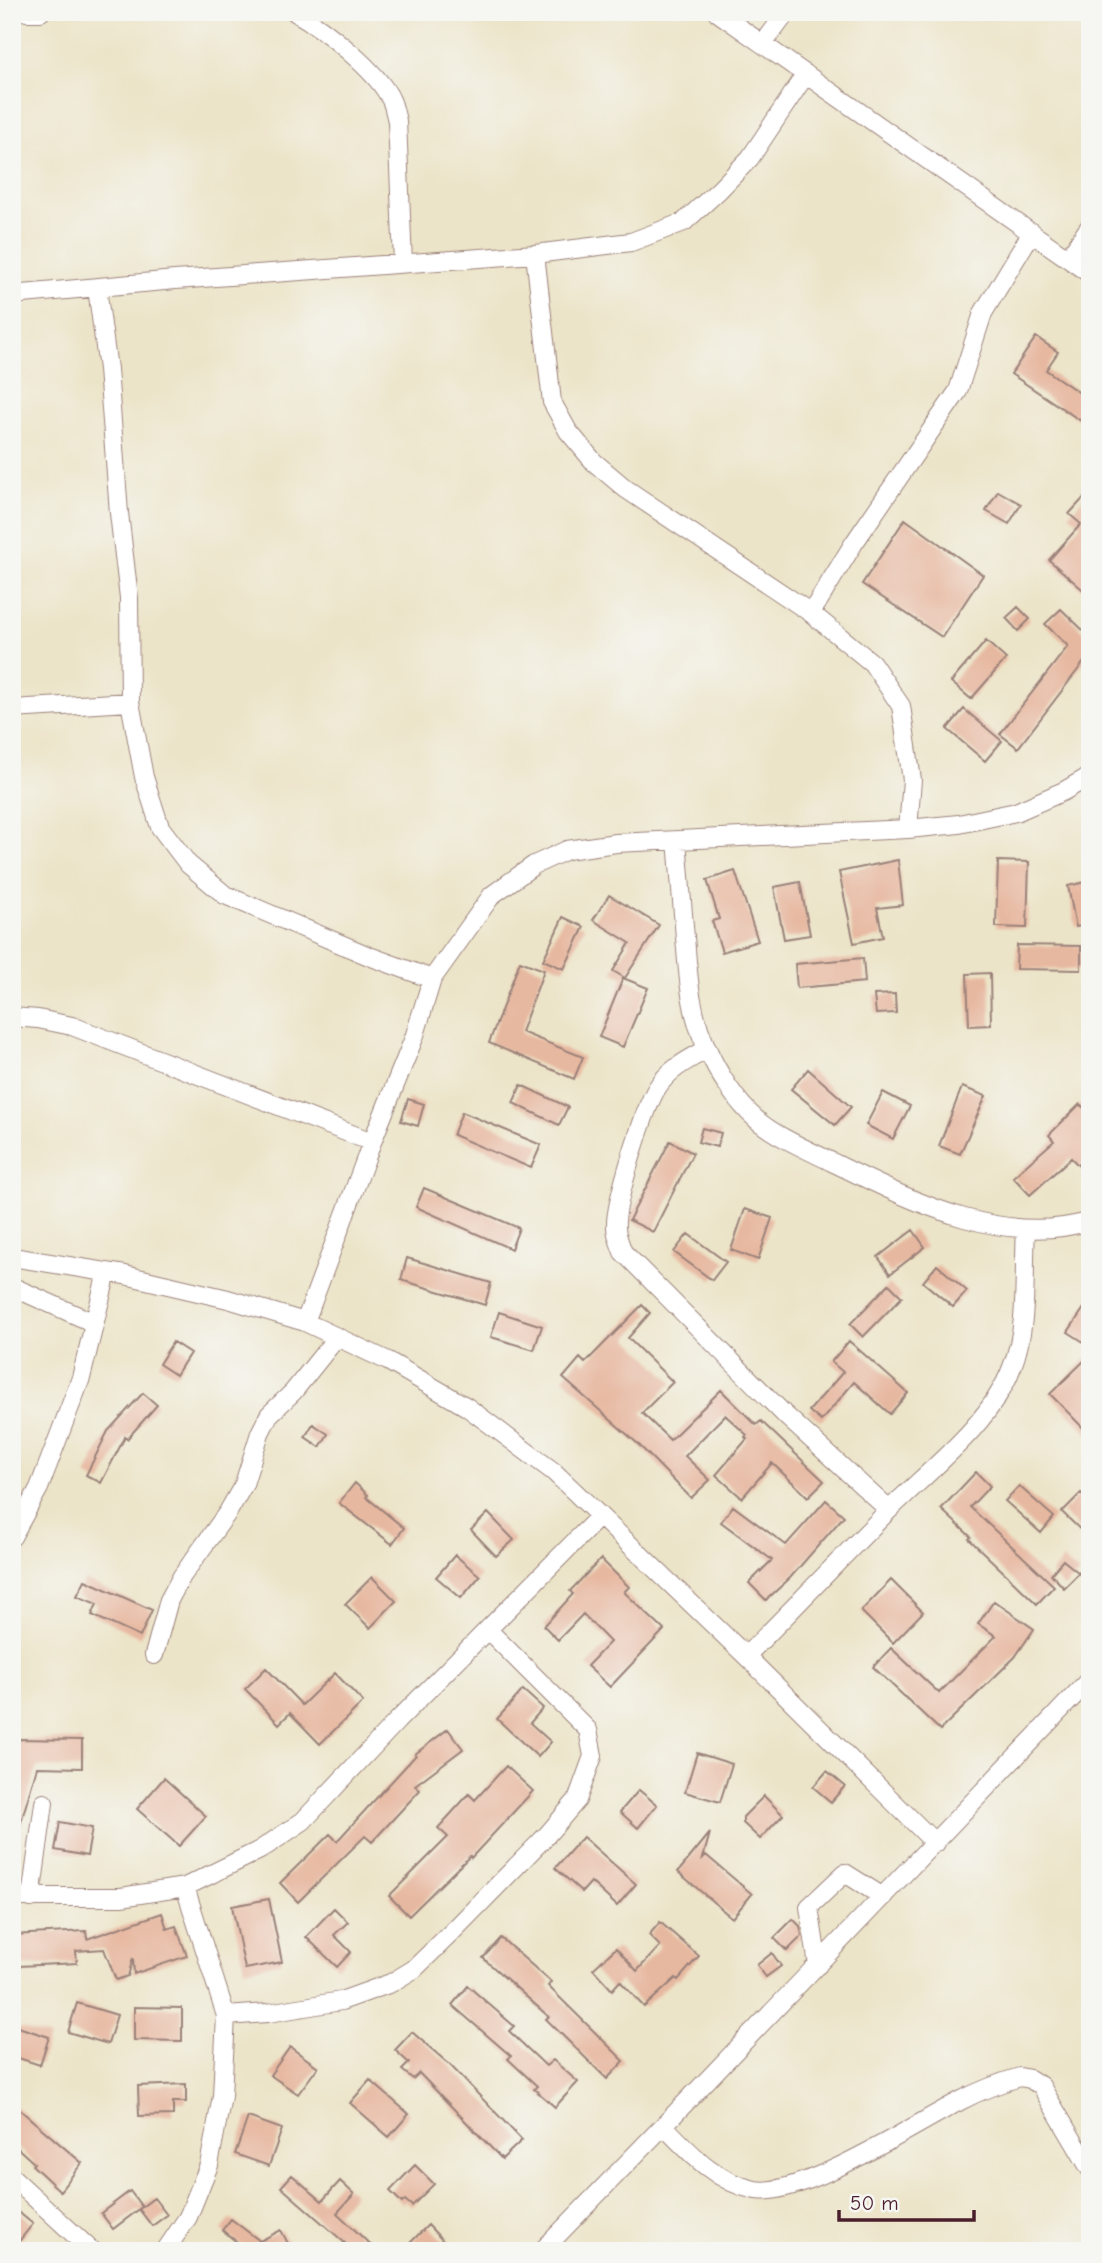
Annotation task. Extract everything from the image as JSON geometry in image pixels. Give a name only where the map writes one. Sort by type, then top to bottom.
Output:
[{"type":"street","points":[[26,12],[41,12]]},
{"type":"street","points":[[295,12],[314,22],[341,44],[386,91],[392,102],[397,121],[404,264]]},
{"type":"street","points":[[717,12],[1090,274]]},
{"type":"street","points":[[763,44],[787,12]]},
{"type":"street","points":[[12,295],[176,280],[535,254],[631,242],[684,222],[750,158],[806,74]]},
{"type":"street","points":[[1068,258],[1090,226]]},
{"type":"street","points":[[811,613],[854,543],[958,391],[983,313],[1008,276],[1032,232]]},
{"type":"street","points":[[535,254],[552,402],[568,431],[594,462],[626,489],[811,613],[872,663],[901,706],[912,780],[908,829]]},
{"type":"street","points":[[97,288],[108,369],[128,598],[130,702],[144,777],[160,827],[188,864],[225,895],[369,956],[432,979]]},
{"type":"street","points":[[12,709],[130,702]]},
{"type":"street","points":[[305,1322],[414,1038],[432,979],[492,895],[534,865],[567,850],[616,843],[908,829],[959,824],[1016,812],[1064,791],[1090,776]]},
{"type":"street","points":[[677,841],[690,991],[699,1031],[730,1088],[758,1121],[799,1146],[905,1196],[958,1217],[1026,1230],[1068,1228],[1090,1222]]},
{"type":"street","points":[[12,1017],[38,1018],[72,1026],[372,1142]]},
{"type":"street","points":[[707,1049],[676,1066],[656,1089],[636,1142],[618,1203],[615,1226],[623,1252],[785,1415],[889,1510]]},
{"type":"street","points":[[746,1656],[889,1510],[951,1451],[997,1398],[1013,1367],[1023,1326],[1026,1230]]},
{"type":"street","points":[[12,1257],[107,1272],[228,1299],[305,1322],[388,1361],[467,1407],[554,1472],[746,1656],[935,1843]]},
{"type":"street","points":[[12,1537],[39,1488],[81,1378],[107,1272]]},
{"type":"street","points":[[16,1288],[94,1323]]},
{"type":"street","points":[[154,1655],[169,1600],[182,1576],[228,1512],[244,1484],[260,1433],[269,1415],[293,1392],[337,1337]]},
{"type":"street","points":[[12,1897],[121,1897],[185,1887],[260,1850],[303,1821],[600,1516]]},
{"type":"street","points":[[226,2016],[268,2013],[341,2001],[391,1983],[414,1969],[547,1835],[577,1800],[593,1756],[589,1730],[488,1630]]},
{"type":"street","points":[[542,2251],[1090,1679]]},
{"type":"street","points":[[31,1898],[44,1803]]},
{"type":"street","points":[[818,1965],[809,1907],[845,1873],[883,1897]]},
{"type":"street","points":[[165,2251],[188,2217],[209,2165],[222,2096],[226,2016],[185,1887]]},
{"type":"street","points":[[664,2126],[698,2162],[734,2182],[756,2190],[793,2186],[892,2139],[961,2100],[1020,2077],[1030,2079],[1041,2086],[1090,2168]]},
{"type":"street","points":[[12,2177],[92,2251]]},
{"type":"building","points":[[1036,337],[1058,352],[1046,370],[1090,400],[1090,427],[1011,374]]},
{"type":"building","points":[[998,491],[1021,504],[1009,524],[986,511]]},
{"type":"building","points":[[1090,491],[1090,596],[1049,560],[1081,524],[1069,514]]},
{"type":"building","points":[[905,519],[983,575],[942,637],[862,584]]},
{"type":"building","points":[[1018,607],[1030,619],[1018,631],[1006,618]]},
{"type":"building","points":[[1061,609],[1090,637],[1090,654],[1018,748],[1000,734],[1068,646],[1045,624]]},
{"type":"building","points":[[986,641],[1006,659],[971,699],[951,682]]},
{"type":"building","points":[[964,709],[1002,741],[985,761],[947,729]]},
{"type":"building","points":[[898,860],[903,905],[877,908],[883,937],[854,943],[839,872]]},
{"type":"building","points":[[998,861],[1029,862],[1027,928],[996,927]]},
{"type":"building","points":[[735,871],[758,941],[722,952],[712,921],[719,919],[707,880]]},
{"type":"building","points":[[1090,881],[1090,924],[1076,927],[1068,886]]},
{"type":"building","points":[[800,882],[810,935],[784,939],[774,887]]},
{"type":"building","points":[[609,895],[659,925],[625,978],[613,971],[630,943],[593,920]]},
{"type":"building","points":[[563,917],[584,927],[564,969],[543,960]]},
{"type":"building","points":[[1017,945],[1081,946],[1081,970],[1016,969]]},
{"type":"building","points":[[863,958],[865,982],[797,988],[795,964]]},
{"type":"building","points":[[520,961],[544,970],[521,1032],[583,1057],[574,1079],[489,1043]]},
{"type":"building","points":[[990,973],[991,1025],[969,1026],[967,974]]},
{"type":"building","points":[[623,978],[648,988],[623,1047],[599,1037]]},
{"type":"building","points":[[895,994],[896,1013],[876,1014],[874,995]]},
{"type":"building","points":[[808,1069],[851,1107],[835,1125],[791,1089]]},
{"type":"building","points":[[521,1085],[568,1107],[559,1125],[513,1103]]},
{"type":"building","points":[[962,1087],[986,1096],[960,1154],[939,1146]]},
{"type":"building","points":[[883,1092],[910,1106],[893,1139],[866,1125]]},
{"type":"building","points":[[408,1099],[424,1104],[418,1126],[401,1121]]},
{"type":"building","points":[[1080,1104],[1090,1114],[1090,1158],[1080,1167],[1071,1158],[1030,1195],[1013,1177],[1054,1141],[1049,1135]]},
{"type":"building","points":[[462,1112],[541,1145],[531,1168],[453,1135]]},
{"type":"building","points":[[702,1128],[721,1133],[717,1147],[698,1142]]},
{"type":"building","points":[[670,1141],[693,1153],[653,1232],[629,1220]]},
{"type":"building","points":[[424,1188],[519,1228],[511,1249],[416,1207]]},
{"type":"building","points":[[745,1209],[772,1218],[758,1260],[731,1250]]},
{"type":"building","points":[[913,1230],[925,1247],[890,1274],[878,1257]]},
{"type":"building","points":[[688,1234],[726,1262],[712,1280],[674,1252]]},
{"type":"building","points":[[407,1258],[491,1283],[485,1305],[401,1280]]},
{"type":"building","points":[[937,1265],[967,1291],[953,1307],[923,1282]]},
{"type":"building","points":[[889,1284],[902,1297],[863,1337],[850,1324]]},
{"type":"building","points":[[1090,1299],[1090,1346],[1068,1332]]},
{"type":"building","points":[[642,1305],[650,1313],[628,1338],[673,1382],[642,1413],[670,1440],[721,1390],[756,1425],[761,1421],[824,1481],[808,1497],[772,1463],[742,1498],[716,1475],[747,1439],[747,1435],[725,1415],[685,1456],[710,1480],[691,1498],[638,1444],[563,1378],[580,1358],[585,1363]]},
{"type":"building","points":[[499,1312],[542,1326],[534,1350],[491,1337]]},
{"type":"building","points":[[849,1341],[908,1393],[890,1414],[854,1382],[821,1421],[809,1411],[843,1372],[831,1362]]},
{"type":"building","points":[[173,1342],[190,1353],[176,1375],[159,1364]]},
{"type":"building","points":[[1090,1355],[1090,1435],[1050,1394]]},
{"type":"building","points":[[143,1393],[157,1405],[127,1439],[125,1437],[101,1483],[86,1475],[108,1431]]},
{"type":"building","points":[[313,1424],[328,1434],[320,1447],[305,1437]]},
{"type":"building","points":[[976,1472],[990,1486],[970,1507],[1054,1586],[1037,1604],[941,1509]]},
{"type":"building","points":[[355,1483],[368,1495],[366,1497],[404,1528],[392,1544],[339,1503]]},
{"type":"building","points":[[1019,1486],[1054,1517],[1041,1533],[1005,1501]]},
{"type":"building","points":[[1081,1493],[1090,1502],[1090,1539],[1062,1512]]},
{"type":"building","points":[[826,1500],[844,1516],[790,1578],[766,1600],[749,1583],[772,1560],[721,1522],[733,1506],[786,1545]]},
{"type":"building","points":[[488,1513],[514,1540],[496,1556],[471,1530]]},
{"type":"building","points":[[455,1555],[480,1576],[461,1598],[436,1577]]},
{"type":"building","points":[[601,1559],[629,1587],[624,1592],[664,1630],[610,1687],[587,1666],[610,1642],[583,1614],[558,1640],[544,1626],[573,1594],[570,1591]]},
{"type":"building","points":[[1063,1560],[1079,1573],[1064,1588],[1051,1574]]},
{"type":"building","points":[[372,1577],[396,1601],[370,1628],[345,1604]]},
{"type":"building","points":[[85,1580],[152,1610],[140,1637],[92,1615],[97,1604],[77,1596]]},
{"type":"building","points":[[891,1580],[923,1612],[893,1643],[861,1611]]},
{"type":"building","points":[[994,1601],[1034,1629],[1015,1657],[940,1730],[873,1667],[891,1648],[939,1693],[996,1636],[978,1624]]},
{"type":"building","points":[[266,1668],[302,1705],[335,1673],[363,1702],[320,1744],[290,1713],[279,1724],[245,1689]]},
{"type":"building","points":[[523,1690],[543,1708],[530,1723],[551,1742],[538,1757],[497,1719]]},
{"type":"building","points":[[448,1729],[463,1749],[415,1785],[420,1790],[372,1842],[365,1836],[298,1902],[280,1883],[330,1834],[337,1841],[415,1754]]},
{"type":"building","points":[[14,1739],[82,1740],[82,1768],[37,1767],[16,1839],[12,1839]]},
{"type":"building","points":[[697,1753],[732,1764],[720,1802],[685,1792]]},
{"type":"building","points":[[506,1766],[533,1791],[471,1858],[470,1856],[409,1916],[389,1896],[448,1837],[438,1828],[469,1794],[475,1800]]},
{"type":"building","points":[[827,1771],[845,1786],[831,1802],[813,1787]]},
{"type":"building","points":[[164,1778],[206,1816],[179,1846],[137,1809]]},
{"type":"building","points":[[639,1790],[657,1805],[638,1828],[620,1812]]},
{"type":"building","points":[[764,1796],[783,1815],[760,1839],[743,1823],[743,1817]]},
{"type":"building","points":[[60,1822],[92,1828],[87,1856],[55,1850]]},
{"type":"building","points":[[710,1833],[703,1858],[706,1855],[752,1894],[732,1918],[678,1872]]},
{"type":"building","points":[[583,1837],[636,1884],[617,1906],[591,1882],[582,1892],[555,1868]]},
{"type":"building","points":[[269,1899],[282,1962],[245,1969],[232,1906]]},
{"type":"building","points":[[334,1908],[348,1922],[334,1935],[351,1952],[337,1967],[306,1937]]},
{"type":"building","points":[[162,1913],[167,1929],[176,1926],[187,1956],[134,1974],[133,1958],[128,1976],[116,1980],[104,1949],[76,1951],[77,1963],[19,1966],[12,1964],[12,1935],[86,1931],[87,1939]]},
{"type":"building","points":[[793,1919],[800,1926],[802,1936],[787,1951],[774,1938]]},
{"type":"building","points":[[660,1922],[699,1956],[678,1980],[676,1978],[644,2007],[620,1981],[612,1990],[593,1969],[616,1948],[637,1971],[660,1946],[649,1935]]},
{"type":"building","points":[[501,1938],[551,1982],[548,1986],[624,2061],[607,2079],[546,2019],[549,2017],[483,1958]]},
{"type":"building","points":[[772,1953],[781,1966],[766,1977],[757,1965]]},
{"type":"building","points":[[468,1986],[514,2026],[509,2031],[546,2066],[553,2060],[578,2082],[555,2107],[534,2089],[537,2086],[508,2059],[511,2056],[452,2005]]},
{"type":"building","points":[[77,2003],[117,2015],[108,2044],[68,2032]]},
{"type":"building","points":[[134,2007],[182,2008],[182,2041],[134,2040]]},
{"type":"building","points":[[18,2027],[49,2037],[40,2065],[12,2056],[12,2045]]},
{"type":"building","points":[[412,2032],[450,2065],[522,2140],[502,2159],[419,2073],[413,2079],[402,2070],[409,2063],[395,2050]]},
{"type":"building","points":[[290,2047],[318,2067],[298,2094],[270,2075]]},
{"type":"building","points":[[370,2080],[409,2114],[389,2137],[350,2103]]},
{"type":"building","points":[[186,2084],[186,2102],[173,2102],[173,2115],[139,2116],[138,2086]]},
{"type":"building","points":[[12,2103],[82,2163],[60,2191],[12,2143]]},
{"type":"building","points":[[248,2117],[282,2129],[269,2166],[235,2154]]},
{"type":"building","points":[[415,2165],[434,2184],[412,2206],[405,2200],[402,2203],[390,2191]]},
{"type":"building","points":[[292,2175],[322,2201],[340,2181],[354,2194],[337,2213],[377,2251],[337,2251],[345,2243],[281,2187]]},
{"type":"building","points":[[130,2191],[142,2207],[113,2229],[101,2213]]},
{"type":"building","points":[[154,2198],[167,2215],[152,2226],[139,2209]]},
{"type":"building","points":[[12,2207],[33,2224],[12,2250]]},
{"type":"building","points":[[231,2219],[260,2241],[281,2230],[292,2251],[241,2251],[243,2247],[222,2230]]},
{"type":"building","points":[[428,2225],[446,2244],[438,2251],[402,2251]]}]
